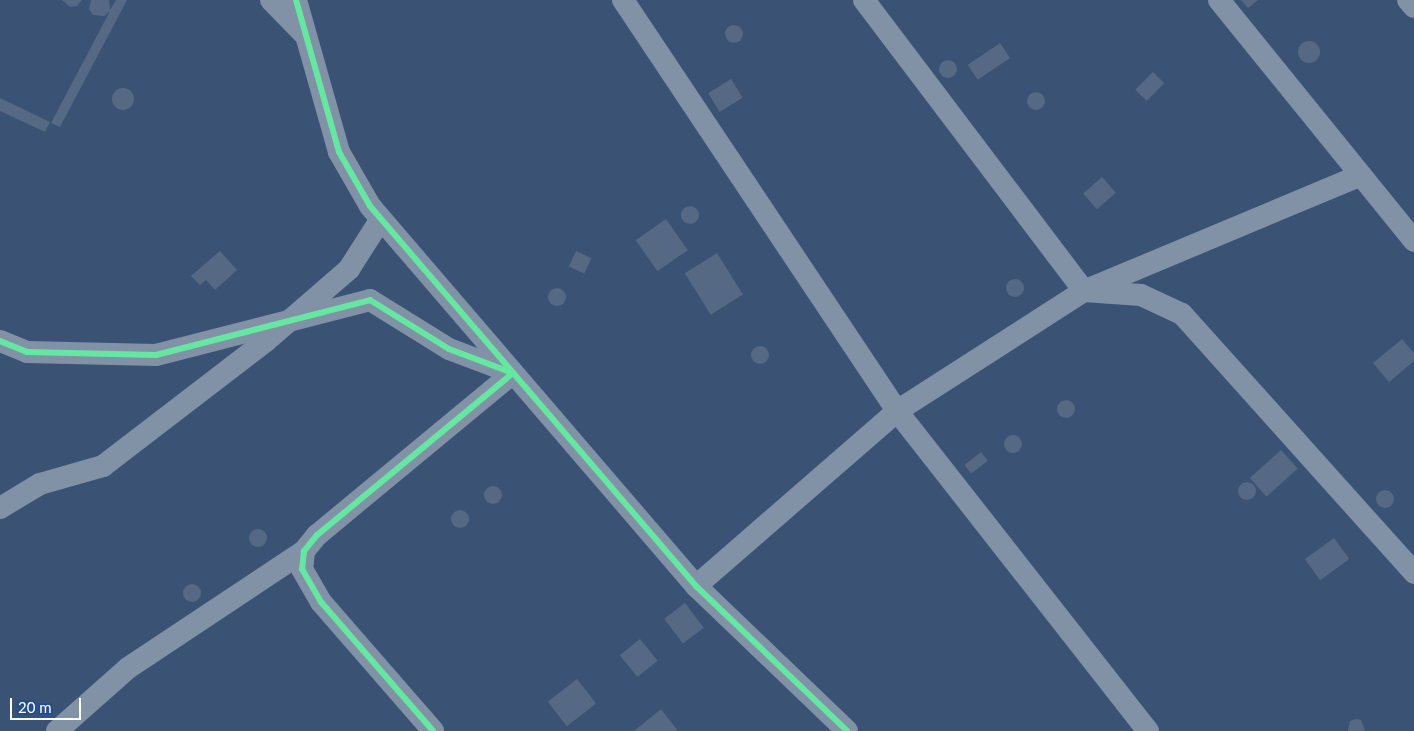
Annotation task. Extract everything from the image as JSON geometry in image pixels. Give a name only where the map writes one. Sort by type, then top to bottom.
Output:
[{"type":"street","points":[[271,0],[305,36]]},
{"type":"street","points":[[296,0],[339,152],[370,206],[696,586],[847,731]]},
{"type":"street","points":[[623,0],[897,411],[1148,731]]},
{"type":"street","points":[[864,0],[1084,291],[1141,295],[1182,314],[1414,572]]},
{"type":"street","points":[[1219,0],[1359,176],[1414,241]]},
{"type":"street","points":[[1408,0],[1414,6]]},
{"type":"street","points":[[696,586],[897,411],[1084,291],[1359,176]]},
{"type":"street","points":[[0,508],[40,484],[104,466],[293,318],[349,269],[381,219]]},
{"type":"street","points":[[0,341],[27,352],[156,355],[293,318],[370,300],[449,349],[513,373]]},
{"type":"street","points":[[57,731],[128,668],[304,551],[317,535],[513,373]]},
{"type":"street","points":[[304,551],[302,569],[321,602],[433,731]]},
{"type":"building","points":[[62,0],[82,0],[77,6],[70,7]]},
{"type":"building","points":[[91,0],[109,0],[110,10],[116,0],[127,0],[60,127],[51,123],[110,11],[104,16],[93,15],[89,9]]},
{"type":"building","points":[[1241,0],[1258,0],[1248,8]]},
{"type":"building","points":[[734,25],[740,28],[743,34],[740,40],[734,43],[728,40],[725,34],[728,28]]},
{"type":"building","points":[[1309,41],[1317,44],[1320,52],[1317,60],[1309,63],[1301,60],[1298,52],[1301,44]]},
{"type":"building","points":[[1000,43],[1010,58],[978,80],[968,65]]},
{"type":"building","points":[[948,60],[954,63],[957,69],[954,75],[948,78],[942,75],[939,69],[942,63]]},
{"type":"building","points":[[1153,72],[1164,83],[1147,101],[1135,90]]},
{"type":"building","points":[[731,79],[743,98],[720,112],[708,93]]},
{"type":"building","points":[[123,88],[131,91],[134,99],[131,107],[123,110],[115,107],[112,99],[115,91]]},
{"type":"building","points":[[1036,92],[1042,95],[1045,101],[1042,107],[1036,110],[1030,107],[1027,101],[1030,95]]},
{"type":"building","points":[[0,98],[50,122],[45,132],[0,111]]},
{"type":"building","points":[[1102,177],[1116,193],[1097,209],[1083,193]]},
{"type":"building","points":[[690,206],[696,209],[699,215],[696,221],[690,224],[684,221],[681,215],[684,209]]},
{"type":"building","points":[[666,219],[688,250],[657,271],[636,240]]},
{"type":"building","points":[[220,251],[237,270],[215,290],[206,280],[200,285],[191,276]]},
{"type":"building","points":[[576,251],[591,258],[584,274],[569,266]]},
{"type":"building","points":[[717,253],[743,295],[711,315],[685,273]]},
{"type":"building","points":[[1015,279],[1021,282],[1024,288],[1021,294],[1015,297],[1009,294],[1006,288],[1009,282]]},
{"type":"building","points":[[557,288],[563,291],[566,297],[563,303],[557,306],[551,303],[548,297],[551,291]]},
{"type":"building","points":[[1402,339],[1414,353],[1414,361],[1389,382],[1373,363]]},
{"type":"building","points":[[760,346],[766,349],[769,355],[766,361],[760,364],[754,361],[751,355],[754,349]]},
{"type":"building","points":[[1066,400],[1072,403],[1075,409],[1072,415],[1066,418],[1060,415],[1057,409],[1060,403]]},
{"type":"building","points":[[1013,435],[1019,438],[1022,444],[1019,450],[1013,453],[1007,450],[1004,444],[1007,438]]},
{"type":"building","points":[[1281,450],[1298,469],[1267,497],[1250,478]]},
{"type":"building","points":[[981,452],[988,461],[971,474],[964,465]]},
{"type":"building","points":[[1247,482],[1253,485],[1256,491],[1253,497],[1247,500],[1241,497],[1238,491],[1241,485]]},
{"type":"building","points":[[493,486],[499,489],[502,495],[499,501],[493,504],[487,501],[484,495],[487,489]]},
{"type":"building","points":[[1385,490],[1391,493],[1394,499],[1391,505],[1385,508],[1379,505],[1376,499],[1379,493]]},
{"type":"building","points":[[460,510],[466,513],[469,519],[466,525],[460,528],[454,525],[451,519],[454,513]]},
{"type":"building","points":[[258,529],[264,532],[267,538],[264,544],[258,547],[252,544],[249,538],[252,532]]},
{"type":"building","points":[[1334,538],[1349,559],[1320,580],[1305,559]]},
{"type":"building","points":[[192,584],[198,587],[201,593],[198,599],[192,602],[186,599],[183,593],[186,587]]},
{"type":"building","points":[[685,603],[704,628],[683,643],[664,619]]},
{"type":"building","points":[[640,639],[658,661],[637,677],[620,655]]},
{"type":"building","points":[[577,679],[596,703],[567,726],[548,702]]},
{"type":"building","points":[[661,709],[678,731],[634,731]]},
{"type":"building","points":[[1361,720],[1365,731],[1348,731],[1350,721]]},
{"type":"cycle path","points":[[296,0],[339,152],[370,206],[696,586],[847,731]]},
{"type":"cycle path","points":[[0,341],[27,352],[156,355],[370,300],[449,349],[513,373],[317,535],[304,551],[302,569],[321,602],[433,731]]}]
